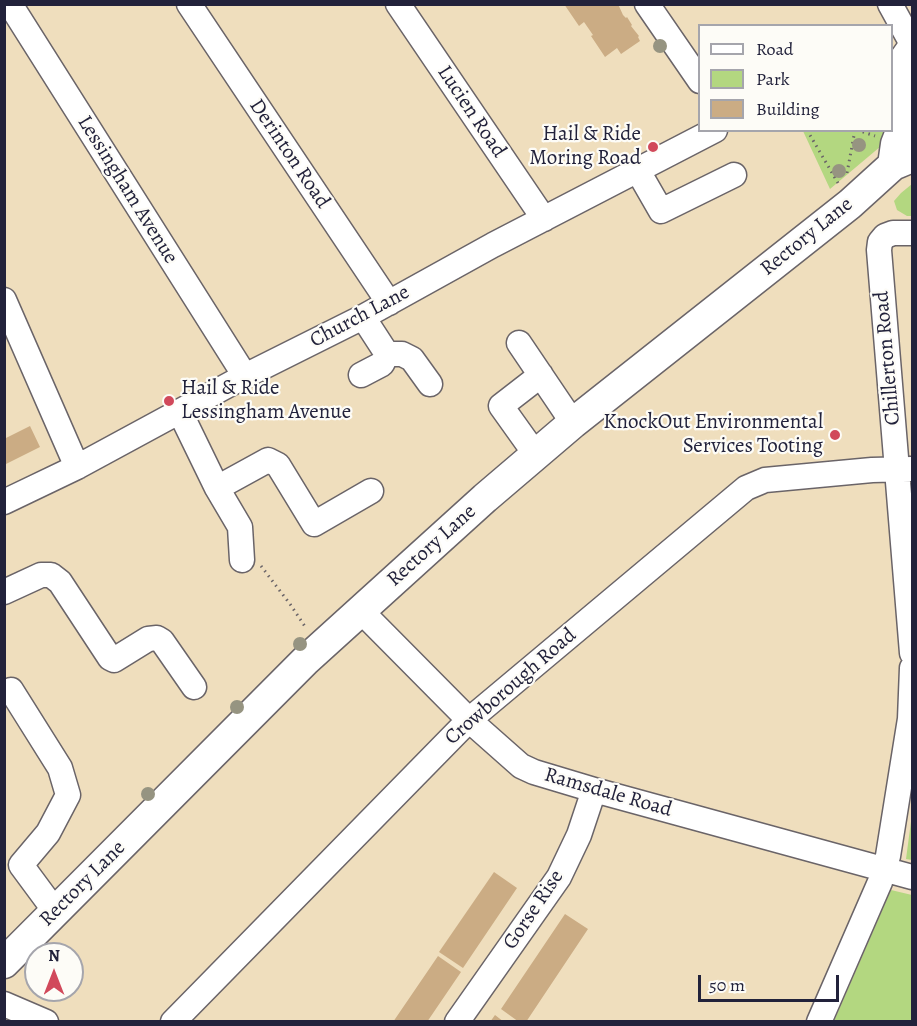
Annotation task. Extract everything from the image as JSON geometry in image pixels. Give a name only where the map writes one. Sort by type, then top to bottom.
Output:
[{"type":"main road","name":"Rectory Lane","points":[[4,963],[305,661],[360,610],[573,423],[903,161],[896,144],[903,103],[898,76],[906,53]]},
{"type":"street","name":"Lessingham Avenue","points":[[10,4],[245,376]]},
{"type":"street","name":"Derinton Road","points":[[189,4],[389,303]]},
{"type":"street","name":"Lucien Road","points":[[398,4],[544,219]]},
{"type":"street","points":[[647,4],[698,80]]},
{"type":"street","points":[[891,4],[906,53]]},
{"type":"street","name":"Church Lane","points":[[4,502],[77,467],[245,376],[363,317],[711,132]]},
{"type":"street","points":[[638,171],[661,211],[734,175]]},
{"type":"street","name":"Chillerton Road","points":[[912,233],[893,233],[885,236],[880,242],[879,250],[905,469],[912,653]]},
{"type":"street","points":[[4,300],[77,467]]},
{"type":"street","points":[[363,317],[387,354]]},
{"type":"street","points":[[519,343],[573,423]]},
{"type":"street","points":[[361,375],[382,364],[387,354]]},
{"type":"street","points":[[387,354],[402,354],[412,359],[430,384]]},
{"type":"street","points":[[536,455],[501,405],[541,375]]},
{"type":"street","points":[[180,412],[217,488],[240,527],[242,560]]},
{"type":"street","points":[[217,488],[268,460],[278,465],[314,524],[371,491]]},
{"type":"street","name":"Crowborough Road","points":[[173,1022],[469,720],[724,505],[755,483],[765,480],[905,469]]},
{"type":"street","points":[[4,592],[41,576],[51,576],[60,582],[110,658],[114,660],[148,639],[157,638],[162,641],[194,687]]},
{"type":"street","name":"Ramsdale Road","points":[[360,610],[469,720],[521,766],[534,772],[912,877]]},
{"type":"street","points":[[819,1022],[888,856],[910,719],[912,668]]},
{"type":"street","points":[[6,688],[60,768],[68,795],[48,833],[21,865],[56,911]]},
{"type":"street","name":"Gorse Rise","points":[[457,1022],[559,877],[579,835],[594,789]]},
{"type":"street","points":[[4,1004],[46,1022]]},
{"type":"path","points":[[808,132],[840,188]]},
{"type":"path","points":[[846,181],[856,132]]},
{"type":"path","points":[[862,132],[881,138]]},
{"type":"path","points":[[242,560],[259,564],[308,632]]},
{"type":"green space","points":[[803,132],[886,132],[887,141],[830,189]]},
{"type":"green space","points":[[912,184],[912,216],[907,216],[897,210],[894,201]]},
{"type":"green space","points":[[912,814],[912,860],[906,859]]},
{"type":"green space","points":[[891,890],[912,895],[912,1021],[834,1021]]},
{"type":"building","points":[[564,4],[618,4],[640,41],[621,54],[617,48],[605,57],[584,22],[579,26]]},
{"type":"building","points":[[30,426],[40,447],[4,465],[4,439]]},
{"type":"building","points":[[494,872],[517,888],[463,968],[439,952]]},
{"type":"building","points":[[565,914],[588,929],[526,1022],[519,1022],[501,1009]]},
{"type":"building","points":[[438,956],[461,972],[427,1022],[393,1022]]},
{"type":"building","points":[[495,1015],[504,1022],[490,1022]]},
{"type":"place","name":"Hail & Ride Moring Road","points":[[653,147]]},
{"type":"place","name":"Hail & Ride Lessingham Avenue","points":[[169,401]]},
{"type":"place","name":"KnockOut Environmental Services Tooting","points":[[835,435]]}]
